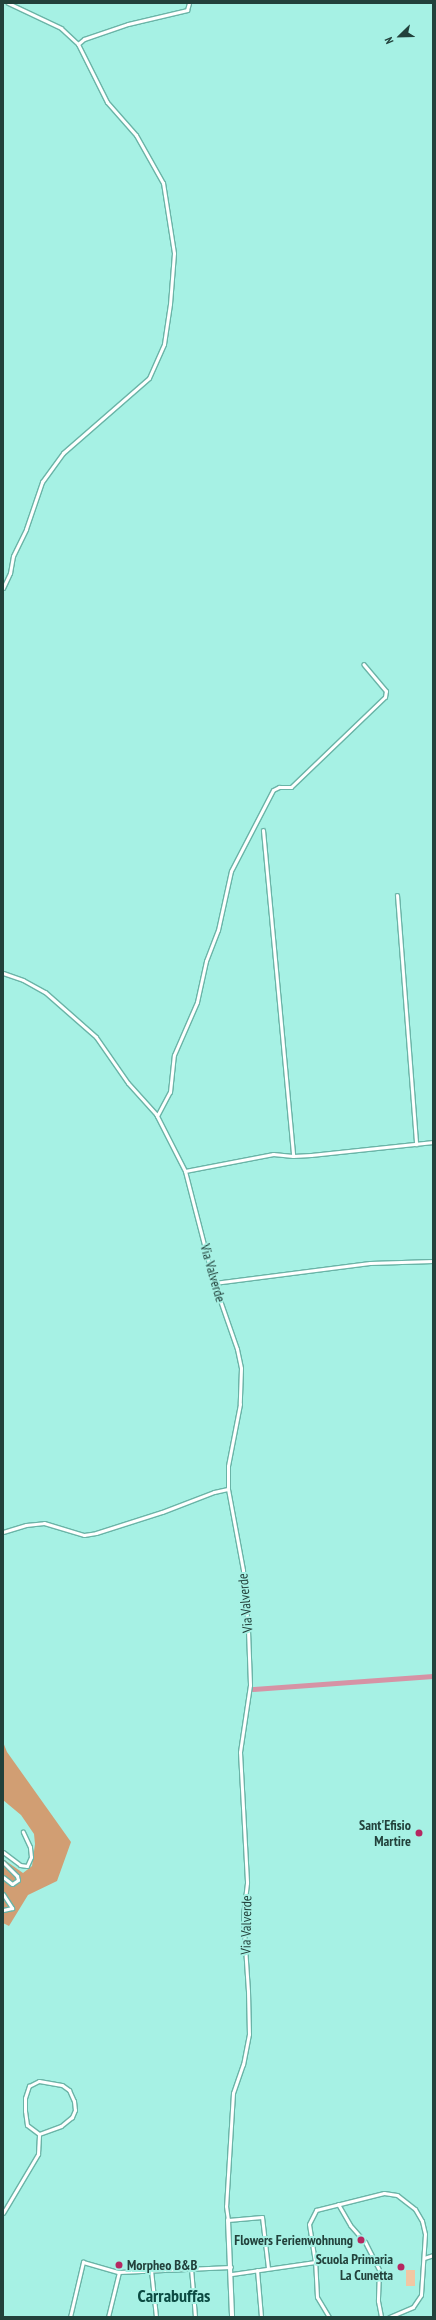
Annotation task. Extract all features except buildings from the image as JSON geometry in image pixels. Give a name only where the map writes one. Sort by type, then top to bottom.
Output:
[{"type":"street","points":[[3,588],[10,573],[13,556],[26,529],[42,482],[63,453],[149,378],[164,344],[170,304],[174,253],[163,183],[136,135],[106,102],[78,44],[61,28],[8,3]]},
{"type":"street","points":[[78,44],[84,38],[128,24],[187,10],[189,3]]},
{"type":"street","points":[[157,1116],[170,1092],[174,1055],[197,1002],[206,961],[218,930],[231,871],[273,790],[279,787],[291,787],[385,697],[386,691],[363,664]]},
{"type":"street","points":[[263,830],[293,1156]]},
{"type":"street","points":[[397,895],[416,1144]]},
{"type":"street","name":"Via Valverde","points":[[3,973],[23,980],[44,992],[96,1037],[128,1082],[157,1116],[185,1171],[214,1284],[237,1349],[241,1371],[240,1404],[228,1466],[228,1489],[243,1570],[250,1685],[240,1752],[247,1882],[243,1916],[249,2034],[243,2064],[234,2093],[227,2184],[232,2274],[232,2317]]},
{"type":"street","points":[[185,1171],[273,1154],[293,1156],[433,1142]]},
{"type":"street","points":[[214,1284],[370,1264],[433,1261]]},
{"type":"street","points":[[3,1532],[26,1525],[44,1523],[84,1535],[96,1533],[162,1512],[214,1492],[228,1489]]},
{"type":"street","points":[[3,1852],[20,1865],[27,1866],[31,1857],[30,1847],[23,1832]]},
{"type":"street","points":[[3,1862],[17,1876],[18,1880],[12,1884],[3,1876]]},
{"type":"street","points":[[3,1894],[12,1908],[3,1910]]},
{"type":"street","points":[[39,2082],[62,2084],[69,2090],[74,2101],[75,2110],[72,2117],[61,2126],[39,2134],[27,2125],[25,2119],[25,2098],[29,2086],[39,2082]]},
{"type":"street","points":[[3,2213],[38,2154],[39,2134]]},
{"type":"street","points":[[329,2317],[317,2297],[315,2262],[309,2224],[316,2210],[384,2194],[396,2195],[416,2208],[422,2221],[425,2234],[421,2296],[413,2307],[389,2317]]},
{"type":"street","points":[[338,2204],[350,2225],[365,2242],[379,2270],[378,2301],[381,2317]]},
{"type":"street","points":[[228,2220],[262,2217],[268,2268]]},
{"type":"street","points":[[424,2258],[433,2255]]},
{"type":"street","points":[[70,2317],[83,2262],[119,2272],[231,2267]]},
{"type":"street","points":[[232,2274],[315,2262]]},
{"type":"street","points":[[191,2268],[195,2317]]},
{"type":"street","points":[[151,2270],[156,2317]]},
{"type":"street","points":[[257,2270],[261,2317]]},
{"type":"street","points":[[108,2317],[119,2272]]},
{"type":"shaded area","points":[[3,1742],[7,1752],[71,1842],[57,1881],[28,1895],[9,1926],[3,1923],[3,1859],[23,1873],[32,1866],[35,1844],[34,1834],[21,1815],[3,1800]]},
{"type":"shaded area","points":[[406,2270],[415,2270],[415,2286],[406,2286]]},
{"type":"waterway","points":[[253,1689],[433,1676]]},
{"type":"place","name":"Sant'Efisio Martire","points":[[419,1833]]},
{"type":"place","name":"Flowers Ferienwohnung","points":[[361,2240]]},
{"type":"place","name":"Morpheo B&B","points":[[119,2265]]},
{"type":"place","name":"Scuola Primaria La Cunetta","points":[[401,2267]]},
{"type":"district","name":"Carrabuffas","points":[[174,2296]]}]
